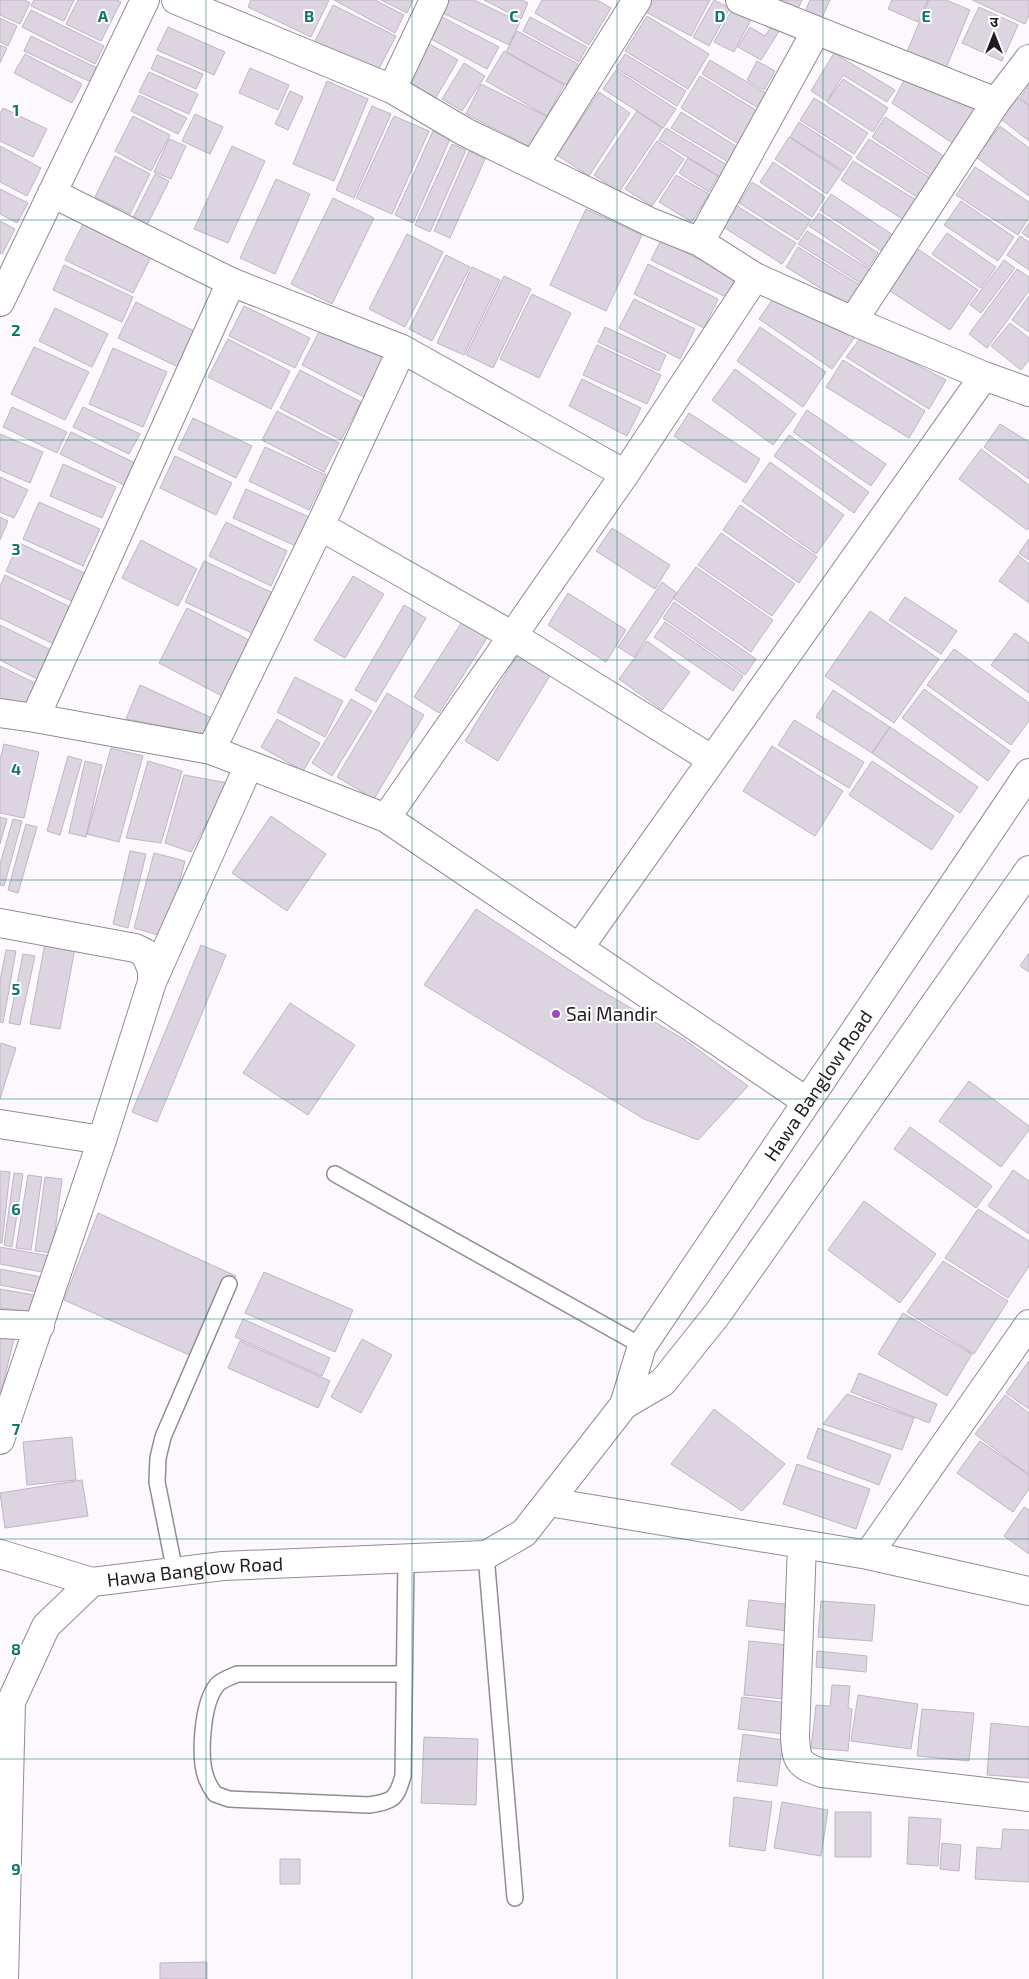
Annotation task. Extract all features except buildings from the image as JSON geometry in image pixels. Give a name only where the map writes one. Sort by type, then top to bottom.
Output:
[{"type":"street","points":[[0,302],[146,0]]},
{"type":"street","points":[[176,0],[218,8],[392,89],[465,132],[650,222],[700,242],[755,277],[984,376],[1029,392]]},
{"type":"street","points":[[392,89],[434,0]]},
{"type":"street","points":[[534,165],[637,0]]},
{"type":"street","points":[[740,0],[996,102]]},
{"type":"street","points":[[700,242],[816,31]]},
{"type":"street","points":[[853,321],[996,102],[1029,59]]},
{"type":"street","points":[[52,193],[231,282],[402,349],[625,474]]},
{"type":"street","points":[[386,818],[625,474],[755,277]]},
{"type":"street","points":[[35,718],[231,282]]},
{"type":"street","points":[[211,750],[320,526],[402,349]]},
{"type":"street","points":[[579,948],[984,376]]},
{"type":"street","points":[[320,526],[513,636],[711,759]]},
{"type":"street","points":[[0,713],[211,750],[386,818],[806,1101]]},
{"type":"street","points":[[0,1440],[102,1140],[152,982],[248,765]]},
{"type":"street","name":"Hawa Banglow Road","points":[[624,1406],[642,1346],[1029,773]]},
{"type":"street","name":"Hawa Banglow Road","points":[[4,1979],[2,1936],[11,1702],[46,1626],[92,1582],[224,1566],[486,1555],[524,1533],[624,1406],[663,1382],[718,1314],[1029,870]]},
{"type":"street","points":[[0,923],[134,948],[145,953],[152,970],[152,982]]},
{"type":"street","points":[[0,1124],[102,1140]]},
{"type":"street","points":[[0,1324],[40,1326]]},
{"type":"street","points":[[868,1555],[1029,1324]]},
{"type":"street","points":[[549,1502],[868,1555],[1029,1591]]},
{"type":"street","points":[[802,1544],[795,1736],[796,1756],[806,1768],[822,1773],[1029,1797]]},
{"type":"street","points":[[0,1554],[92,1582]]},
{"type":"lane","points":[[336,1174],[642,1346]]},
{"type":"lane","points":[[175,1572],[157,1482],[158,1458],[163,1437],[229,1284]]},
{"type":"lane","points":[[486,1555],[515,1898]]},
{"type":"lane","points":[[404,1674],[237,1674],[218,1683],[209,1696],[204,1717],[203,1762],[207,1780],[215,1794],[229,1799],[369,1806],[388,1802],[398,1793],[403,1776],[406,1559]]},
{"type":"place","name":"Sai Mandir","points":[[556,1014]]}]
